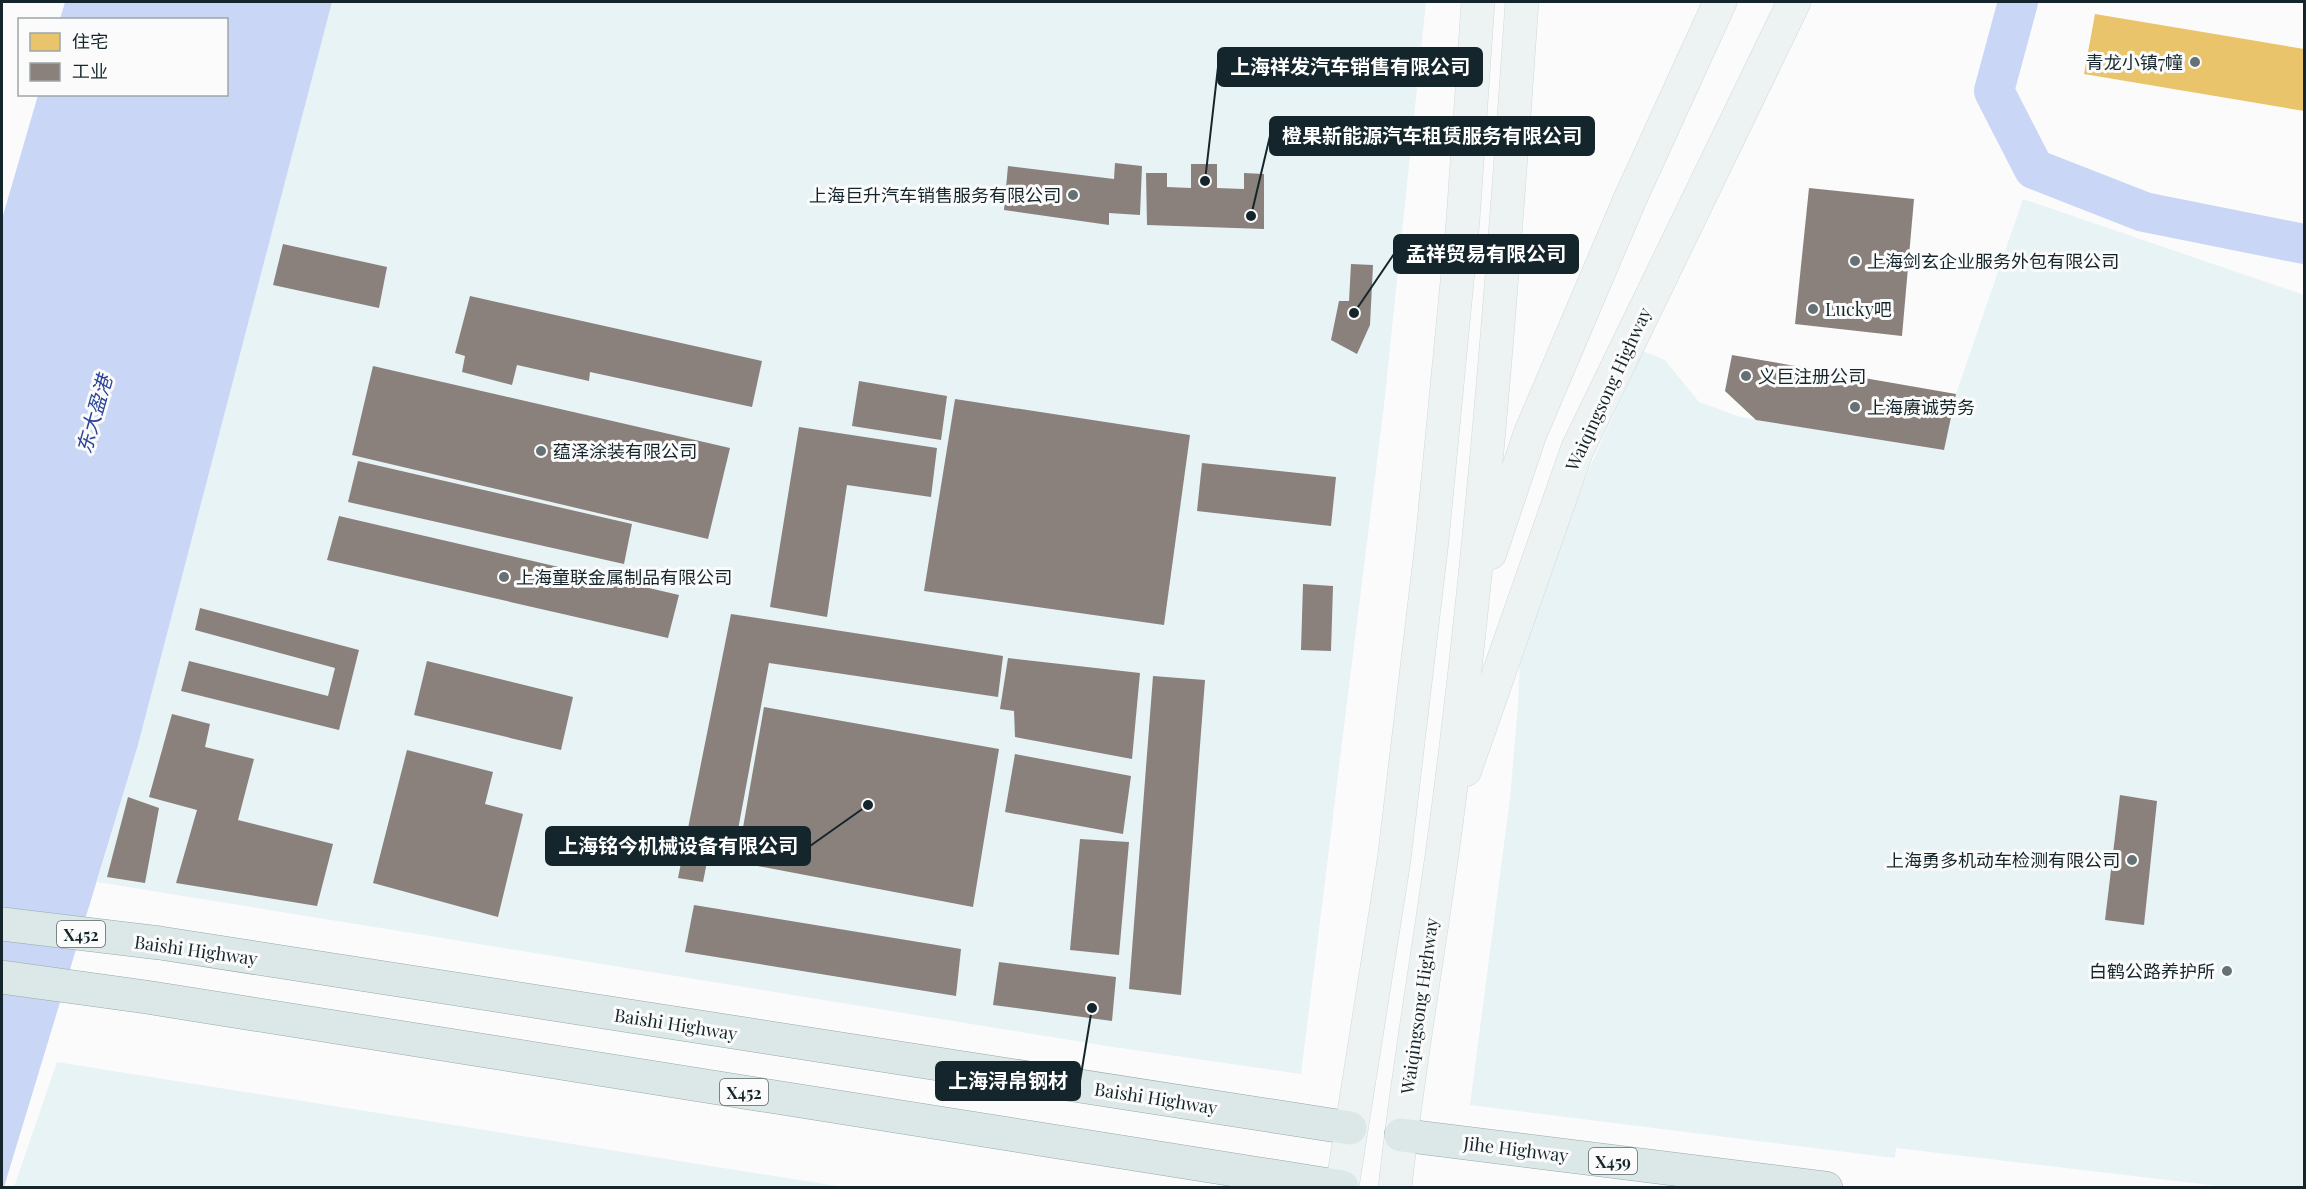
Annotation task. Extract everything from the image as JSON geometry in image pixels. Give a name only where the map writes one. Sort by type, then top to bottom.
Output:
[{"type":"main road","name":"Waiqingsong Highway","points":[[1345,1187],[1350,1128],[1396,841],[1435,517],[1463,220],[1478,2]]},
{"type":"main road","name":"Waiqingsong Highway","points":[[1395,1188],[1446,825],[1478,544],[1507,223],[1522,2]]},
{"type":"main road","name":"Waiqingsong Highway","points":[[1396,841],[1530,434],[1629,199],[1720,2]]},
{"type":"main road","name":"Waiqingsong Highway","points":[[1446,825],[1577,450],[1794,2]]},
{"type":"main road","name":"Baishi Highway","points":[[2,924],[160,944],[1350,1128]]},
{"type":"main road","name":"X452","points":[[2,976],[1345,1187]]},
{"type":"main road","name":"Jihe Highway","points":[[1350,1128],[1826,1188]]},
{"type":"shaded area","points":[[332,2],[1426,2],[1384,405],[1301,1074],[1113,1047],[97,882],[138,745]]},
{"type":"shaded area","points":[[2023,199],[2304,295],[2304,1187],[2227,1187],[1896,1148],[1895,1158],[1470,1105],[1510,798],[1520,656],[1587,473],[1643,351],[1665,360],[1699,402],[1740,417],[1943,450],[1956,394]]},
{"type":"shaded area","points":[[57,1062],[843,1187],[14,1187]]},
{"type":"water","name":"东大盈港","points":[[65,2],[332,2],[138,745],[2,1188],[2,219],[38,96],[228,96],[228,18],[60,18]]},
{"type":"building: 住宅","name":"青龙小镇7幢","points":[[2095,14],[2304,49],[2304,111],[2084,74]]},
{"type":"building: 工业","name":"上海巨升汽车销售服务有限公司","points":[[1115,163],[1142,166],[1140,215],[1109,213],[1109,225],[1004,210],[1008,166],[1114,179]]},
{"type":"building: 工业","points":[[1191,164],[1217,164],[1217,188],[1244,189],[1244,173],[1264,174],[1264,229],[1147,225],[1146,173],[1167,173],[1167,187],[1191,188]]},
{"type":"building: 工业","name":"上海剑玄企业服务外包有限公司","points":[[1809,188],[1914,199],[1902,336],[1795,324]]},
{"type":"building: 工业","points":[[283,244],[387,267],[379,308],[273,285]]},
{"type":"building: 工业","points":[[1351,264],[1373,265],[1370,325],[1357,354],[1331,340],[1339,301],[1349,301]]},
{"type":"building: 工业","points":[[470,296],[762,361],[752,407],[590,372],[589,381],[517,365],[512,385],[462,372],[465,356],[455,353]]},
{"type":"building: 工业","name":"上海赓诚劳务","points":[[1732,355],[1956,394],[1944,450],[1756,420],[1725,391]]},
{"type":"building: 工业","name":"蕴泽涂装有限公司","points":[[373,366],[730,448],[708,539],[352,455]]},
{"type":"building: 工业","points":[[859,381],[947,396],[941,440],[852,426]]},
{"type":"building: 工业","points":[[955,399],[1190,435],[1164,625],[924,591]]},
{"type":"building: 工业","points":[[799,427],[937,448],[931,497],[847,485],[827,617],[770,607]]},
{"type":"building: 工业","points":[[358,461],[632,524],[624,564],[348,502]]},
{"type":"building: 工业","points":[[1202,463],[1336,477],[1331,526],[1197,511]]},
{"type":"building: 工业","name":"上海童联金属制品有限公司","points":[[339,516],[679,595],[668,638],[327,560]]},
{"type":"building: 工业","points":[[1303,584],[1333,586],[1331,651],[1301,650]]},
{"type":"building: 工业","points":[[200,608],[359,650],[339,730],[181,691],[189,661],[328,696],[335,668],[195,630]]},
{"type":"building: 工业","points":[[731,614],[1003,656],[998,697],[769,663],[732,862],[708,857],[703,882],[678,878]]},
{"type":"building: 工业","points":[[1008,658],[1140,673],[1132,759],[1015,737],[1014,711],[1000,709]]},
{"type":"building: 工业","points":[[427,661],[573,697],[561,750],[414,715]]},
{"type":"building: 工业","points":[[1153,676],[1205,680],[1181,995],[1129,989]]},
{"type":"building: 工业","points":[[764,707],[999,749],[973,907],[737,862]]},
{"type":"building: 工业","points":[[172,714],[210,724],[205,747],[254,759],[238,820],[333,844],[317,906],[176,883],[197,810],[149,797]]},
{"type":"building: 工业","points":[[407,750],[493,772],[485,804],[523,814],[498,917],[373,883]]},
{"type":"building: 工业","points":[[1015,754],[1131,776],[1123,834],[1005,812]]},
{"type":"building: 工业","name":"上海勇多机动车检测有限公司","points":[[2120,795],[2157,801],[2144,925],[2105,920]]},
{"type":"building: 工业","points":[[128,797],[159,808],[145,883],[107,877]]},
{"type":"building: 工业","points":[[1080,839],[1129,842],[1119,955],[1070,950]]},
{"type":"building: 工业","points":[[694,905],[961,949],[956,996],[685,952]]},
{"type":"building: 工业","points":[[999,962],[1116,977],[1112,1021],[993,1005]]},
{"type":"waterway","points":[[2018,2],[1994,91],[2034,169],[2144,212],[2304,244]]},
{"type":"place","name":"青龙小镇7幢","points":[[2195,62]]},
{"type":"place","name":"上海祥发汽车销售有限公司","points":[[1205,181]]},
{"type":"place","name":"上海巨升汽车销售服务有限公司","points":[[1073,195]]},
{"type":"place","name":"橙果新能源汽车租赁服务有限公司","points":[[1251,216]]},
{"type":"place","name":"上海剑玄企业服务外包有限公司","points":[[1855,261]]},
{"type":"place","name":"Lucky吧","points":[[1813,309]]},
{"type":"place","name":"孟祥贸易有限公司","points":[[1354,313]]},
{"type":"place","name":"义巨注册公司","points":[[1746,376]]},
{"type":"place","name":"上海赓诚劳务","points":[[1855,407]]},
{"type":"place","name":"蕴泽涂装有限公司","points":[[541,451]]},
{"type":"place","name":"上海童联金属制品有限公司","points":[[504,577]]},
{"type":"place","name":"上海铭今机械设备有限公司","points":[[868,805]]},
{"type":"place","name":"上海勇多机动车检测有限公司","points":[[2132,860]]},
{"type":"place","name":"白鹤公路养护所","points":[[2227,971]]},
{"type":"place","name":"上海浔帛钢材","points":[[1092,1008]]}]
